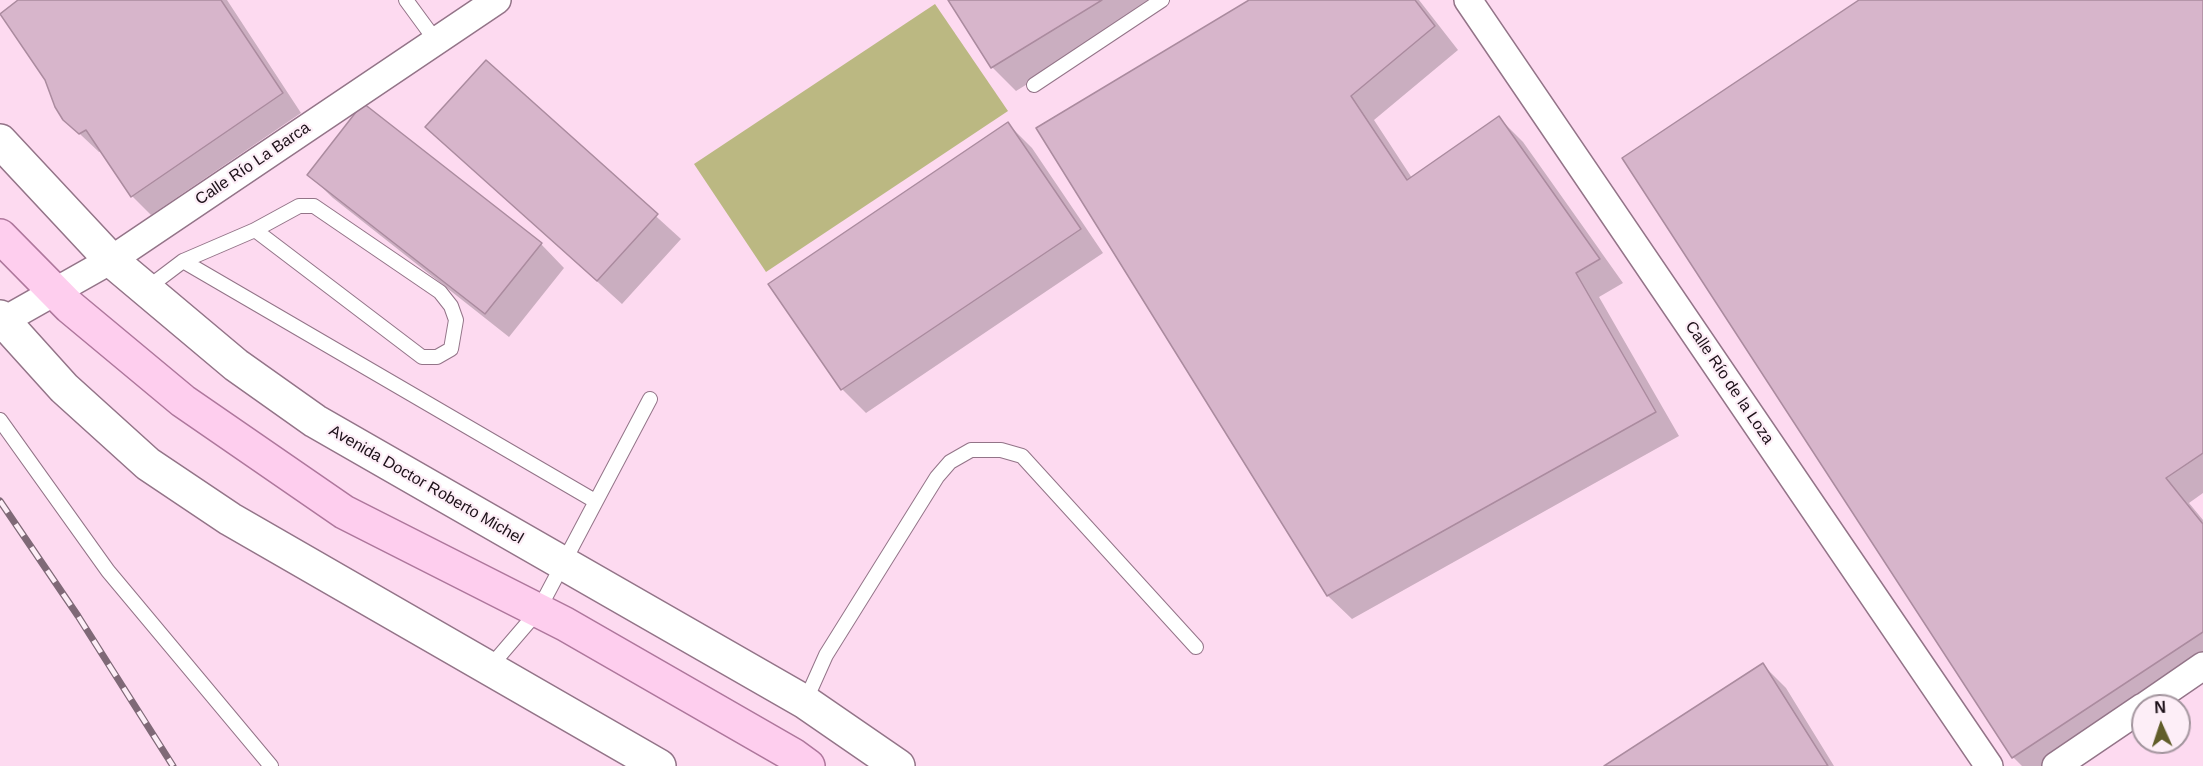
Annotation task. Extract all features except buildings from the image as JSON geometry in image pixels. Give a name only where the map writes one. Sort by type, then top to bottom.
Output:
[{"type":"main road","name":"Avenida Doctor Roberto Michel","points":[[0,141],[111,260],[236,365],[315,421],[805,702],[898,766]]},
{"type":"main road","points":[[0,236],[55,292],[183,401],[344,512],[538,611],[783,749],[808,766]]},
{"type":"main road","points":[[1,322],[64,388],[148,464],[230,519],[658,766]]},
{"type":"street","name":"Calle Río La Barca","points":[[1,322],[111,260],[497,0]]},
{"type":"street","name":"Calle Río de la Loza","points":[[1468,0],[1989,766]]},
{"type":"street","points":[[2163,694],[2203,666]]},
{"type":"street","points":[[2056,766],[2131,716]]},
{"type":"lane","points":[[406,0],[436,41]]},
{"type":"lane","points":[[1034,85],[1162,0]]},
{"type":"lane","points":[[146,289],[183,261],[255,230],[299,206],[314,206],[440,292],[452,306],[456,320],[451,348],[437,357],[422,357],[255,230]]},
{"type":"lane","points":[[183,261],[594,501]]},
{"type":"lane","points":[[489,668],[538,611],[564,564],[594,501],[650,399]]},
{"type":"lane","points":[[0,420],[108,571],[271,766]]},
{"type":"lane","points":[[805,702],[826,654],[937,477],[950,462],[971,450],[1001,450],[1022,456],[1196,647]]},
{"type":"shaded area","points":[[935,4],[1008,111],[766,272],[694,164]]},
{"type":"railway","points":[[0,501],[78,616],[173,766]]}]
